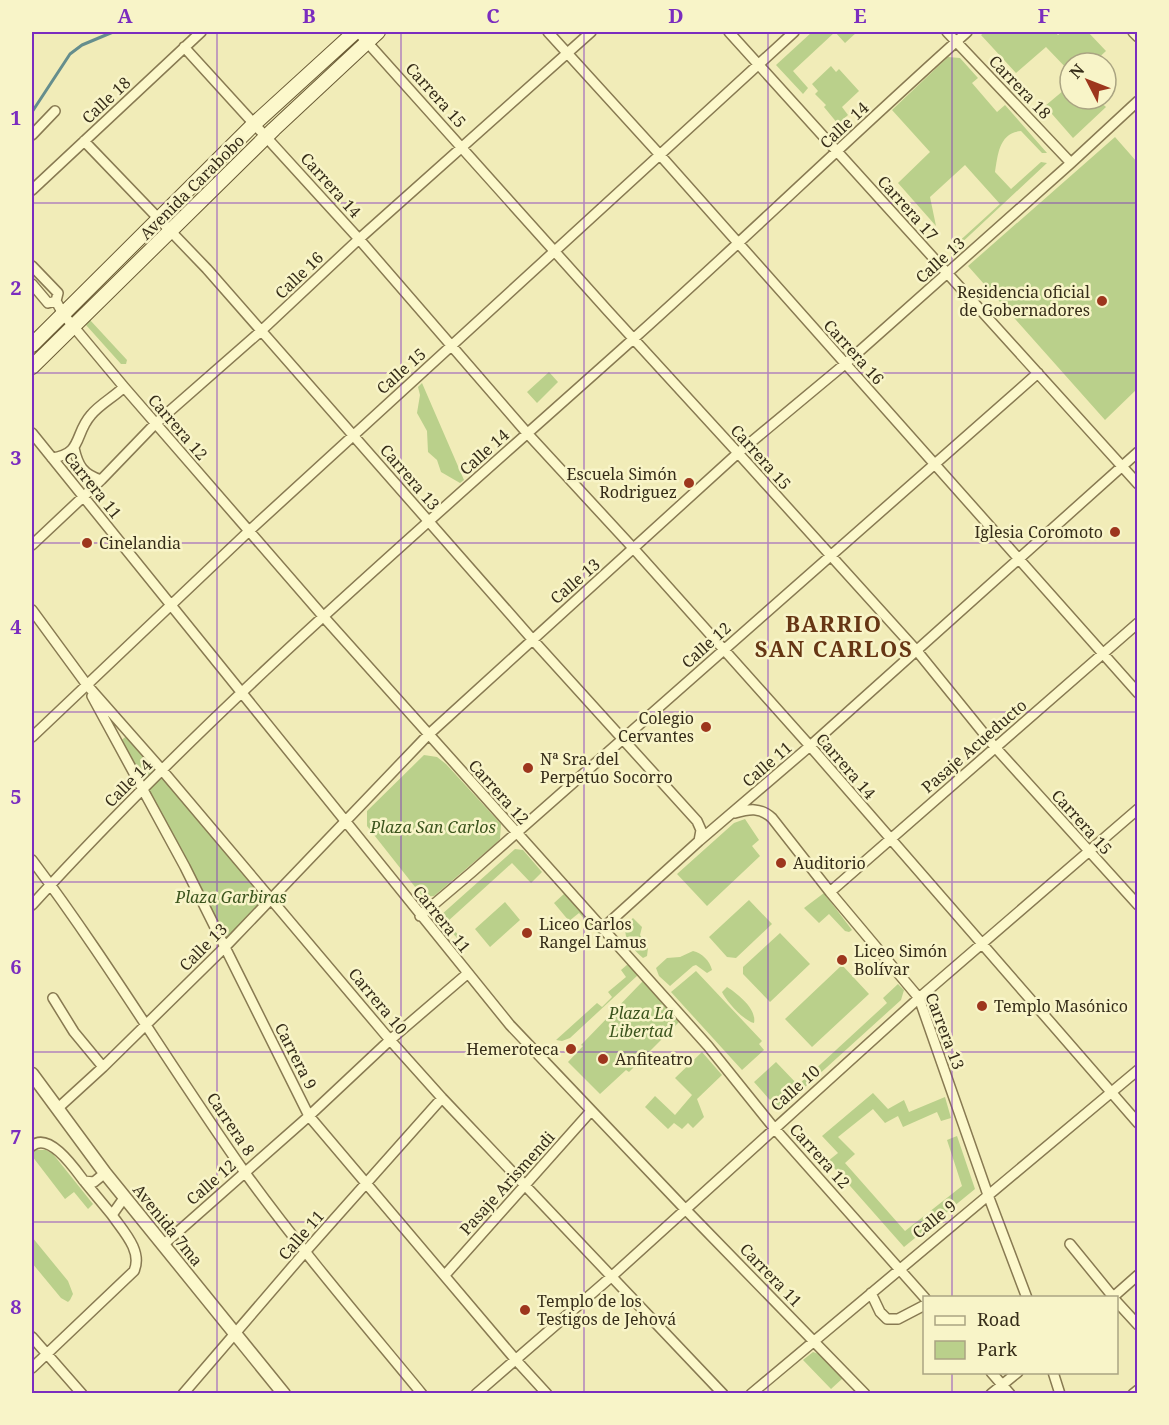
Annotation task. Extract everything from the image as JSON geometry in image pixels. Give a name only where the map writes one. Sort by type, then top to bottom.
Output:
[{"type":"main road","name":"Avenida Carabobo","points":[[32,345],[254,124],[360,35],[378,32]]},
{"type":"main road","name":"Avenida Carabobo","points":[[32,367],[266,137],[360,35]]},
{"type":"street","name":"Calle 18","points":[[32,190],[201,32]]},
{"type":"street","name":"Carrera 16","points":[[548,32],[1137,693]]},
{"type":"street","name":"Calle 16","points":[[32,546],[155,424],[261,332],[359,239],[591,32]]},
{"type":"street","name":"Carrera 17","points":[[729,32],[1137,484]]},
{"type":"street","name":"Calle 15","points":[[32,736],[249,531],[795,32]]},
{"type":"street","name":"Carrera 18","points":[[947,32],[1071,163]]},
{"type":"street","name":"Calle 14","points":[[32,904],[162,770],[322,615],[633,339],[967,32]]},
{"type":"street","points":[[1132,32],[1137,37]]},
{"type":"street","name":"Carrera 15","points":[[360,35],[916,651],[994,746],[1137,905]]},
{"type":"street","name":"Carrera 14","points":[[184,47],[359,239],[527,433],[810,746],[1137,1123]]},
{"type":"street","name":"Calle 13","points":[[57,1109],[225,947],[428,735],[738,453],[845,364],[1071,163],[1137,101]]},
{"type":"street","points":[[32,135],[55,111]]},
{"type":"street","name":"Carrera 13","points":[[84,141],[171,231],[354,435],[532,639],[697,821],[701,830],[699,841]]},
{"type":"street","name":"Carrera 12","points":[[32,266],[58,293],[56,301],[63,314],[155,424],[428,735],[708,1046],[774,1128],[899,1268],[923,1301]]},
{"type":"street","name":"Carrera 12","points":[[32,284],[48,303],[56,301]]},
{"type":"street","name":"Calle 12","points":[[420,916],[1038,373]]},
{"type":"street","points":[[52,458],[63,456],[74,448],[91,414],[124,387]]},
{"type":"street","name":"Carrera 11","points":[[32,433],[510,1025],[865,1394]]},
{"type":"street","name":"Carrera 11","points":[[74,448],[77,461],[83,471],[101,480]]},
{"type":"street","name":"Calle 11","points":[[603,927],[810,746],[1137,452]]},
{"type":"street","name":"Carrera 10","points":[[32,610],[87,686],[162,770],[390,1040],[442,1098],[723,1394]]},
{"type":"street","name":"Pasaje Acueducto","points":[[830,892],[1137,623]]},
{"type":"street","name":"Carrera 9","points":[[87,686],[185,867],[309,1116],[547,1394]]},
{"type":"street","name":"Carrera 13","points":[[733,813],[752,809],[766,812],[919,998],[1026,1296]]},
{"type":"street","name":"Calle 10","points":[[476,1394],[611,1277],[980,944],[1137,809]]},
{"type":"street","name":"Carrera 8","points":[[32,860],[245,1172],[305,1252],[422,1394]]},
{"type":"street","name":"Calle 12","points":[[162,1245],[309,1116],[390,1040],[467,974]]},
{"type":"street","points":[[53,998],[74,1032],[103,1066]]},
{"type":"street","name":"Calle 9","points":[[751,1394],[1137,1070]]},
{"type":"street","name":"Avenida 7ma","points":[[32,1074],[124,1198],[284,1394]]},
{"type":"street","name":"Calle 11","points":[[183,1394],[442,1098]]},
{"type":"street","name":"Pasaje Arismendi","points":[[445,1275],[591,1111]]},
{"type":"street","points":[[32,1146],[35,1142],[44,1142],[56,1148],[112,1215],[136,1252],[138,1263],[134,1271],[32,1368]]},
{"type":"street","points":[[84,1181],[94,1182],[105,1173]]},
{"type":"street","points":[[112,1215],[124,1198]]},
{"type":"street","points":[[1070,1244],[1112,1296]]},
{"type":"street","points":[[1116,1296],[1137,1275]]},
{"type":"street","points":[[871,1293],[880,1312],[887,1319],[898,1319],[923,1303]]},
{"type":"street","points":[[1118,1303],[1137,1325]]},
{"type":"street","points":[[32,1337],[82,1394]]},
{"type":"street","points":[[993,1374],[1010,1394]]},
{"type":"street","points":[[991,1394],[1016,1374]]},
{"type":"street","points":[[1054,1374],[1060,1394]]},
{"type":"street","points":[[1133,1394],[1137,1390]]},
{"type":"green space","points":[[812,32],[835,32],[793,71],[808,88],[803,94],[776,65]]},
{"type":"green space","points":[[835,32],[857,32],[845,43]]},
{"type":"green space","points":[[985,32],[1055,32],[1058,35],[1062,32],[1088,32],[1106,51],[1058,51],[1058,60],[1046,47],[1016,73],[981,35]]},
{"type":"green space","points":[[948,57],[960,58],[978,78],[972,83],[997,112],[1005,105],[1047,153],[1042,153],[1021,131],[1004,140],[997,158],[995,172],[1011,189],[1041,162],[1047,163],[956,248],[954,246],[1000,204],[965,165],[930,197],[936,226],[898,183],[930,152],[892,110]]},
{"type":"green space","points":[[831,66],[836,72],[839,69],[859,91],[842,107],[848,115],[838,124],[824,107],[826,105],[815,94],[818,91],[812,84]]},
{"type":"green space","points":[[1058,95],[1058,111],[1102,111],[1073,138],[1045,106]]},
{"type":"green space","points":[[1115,137],[1137,162],[1138,388],[1105,420],[968,266]]},
{"type":"green space","points":[[90,320],[127,360],[126,364],[121,364],[86,325]]},
{"type":"green space","points":[[549,372],[558,382],[537,403],[527,392]]},
{"type":"green space","points":[[422,383],[464,480],[460,483],[441,472],[437,460],[428,452],[427,431],[417,413],[420,395],[418,387]]},
{"type":"green space","name":"Plaza Garbiras","points":[[130,733],[272,899],[225,947],[117,744]]},
{"type":"green space","name":"Plaza San Carlos","points":[[424,755],[437,757],[446,764],[501,824],[500,839],[494,845],[434,896],[423,897],[367,826],[367,811]]},
{"type":"green space","points":[[745,819],[759,840],[752,846],[760,856],[707,906],[677,874],[734,823]]},
{"type":"green space","points":[[515,849],[523,850],[542,872],[531,883],[512,863],[447,922],[467,945],[465,947],[441,920],[441,915]]},
{"type":"green space","points":[[565,893],[602,935],[600,936],[579,913],[569,921],[554,903]]},
{"type":"green space","points":[[824,893],[852,930],[845,931],[829,914],[819,923],[804,908]]},
{"type":"green space","points":[[749,900],[772,924],[736,958],[727,957],[709,937]]},
{"type":"green space","points":[[505,902],[520,920],[490,947],[475,929]]},
{"type":"green space","points":[[633,918],[642,927],[640,935],[648,948],[647,956],[643,958],[627,939],[626,929]]},
{"type":"green space","points":[[780,933],[810,964],[770,1002],[743,974],[743,967]]},
{"type":"green space","points":[[693,951],[705,958],[712,970],[707,973],[696,965],[693,966],[670,986],[659,976],[656,968],[667,958],[680,957]]},
{"type":"green space","points":[[628,964],[638,975],[570,1038],[562,1041],[556,1040],[597,1003],[602,1007],[612,997],[608,992],[626,977],[621,970]]},
{"type":"green space","points":[[842,965],[869,994],[812,1047],[785,1019]]},
{"type":"green space","points":[[696,971],[762,1041],[759,1044],[764,1050],[742,1070],[671,992]]},
{"type":"green space","name":"Plaza La Libertad","points":[[643,981],[680,1021],[629,1072],[626,1070],[600,1094],[568,1062],[583,1046],[581,1045]]},
{"type":"green space","points":[[898,984],[904,990],[901,1000],[784,1106],[780,1107],[769,1099],[754,1082],[776,1062],[798,1085],[887,1003],[883,998]]},
{"type":"green space","points":[[727,987],[750,1007],[754,1023],[741,1015],[727,1000],[722,992]]},
{"type":"green space","points":[[702,1052],[722,1075],[697,1099],[704,1117],[693,1128],[688,1123],[682,1129],[674,1123],[668,1129],[645,1107],[655,1096],[675,1115],[692,1095],[675,1078]]},
{"type":"green space","points":[[873,1093],[888,1109],[904,1100],[909,1112],[945,1097],[951,1118],[941,1121],[937,1112],[903,1127],[898,1116],[885,1123],[873,1109],[838,1137],[855,1154],[845,1163],[905,1231],[962,1186],[947,1140],[957,1136],[975,1189],[904,1247],[828,1161],[838,1153],[822,1136]]},
{"type":"green space","points":[[34,1150],[46,1150],[53,1154],[93,1204],[88,1209],[74,1192],[65,1199],[32,1156]]},
{"type":"green space","points":[[32,1237],[68,1281],[73,1294],[68,1302],[61,1298],[32,1263]]},
{"type":"green space","points":[[813,1352],[819,1354],[843,1378],[831,1389],[803,1360]]},
{"type":"waterway","points":[[32,112],[70,54],[82,45],[113,32]]},
{"type":"place","name":"Residencia oficial de Gobernadores","points":[[1102,301]]},
{"type":"place","name":"Escuela Simón Rodriguez","points":[[689,483]]},
{"type":"place","name":"Iglesia Coromoto","points":[[1115,532]]},
{"type":"place","name":"Cinelandia","points":[[87,543]]},
{"type":"place","name":"Colegio Cervantes","points":[[706,727]]},
{"type":"place","name":"Nª Sra. del Perpetuo Socorro","points":[[528,768]]},
{"type":"place","name":"Auditorio","points":[[781,863]]},
{"type":"place","name":"Liceo Carlos Rangel Lamus","points":[[527,933]]},
{"type":"place","name":"Liceo Simón Bolívar","points":[[842,960]]},
{"type":"place","name":"Templo Masónico","points":[[982,1006]]},
{"type":"place","name":"Hemeroteca","points":[[571,1049]]},
{"type":"place","name":"Anfiteatro","points":[[603,1059]]},
{"type":"place","name":"Templo de los Testigos de Jehová","points":[[525,1310]]},
{"type":"district","name":"BARRIO SAN CARLOS","points":[[834,636]]}]
